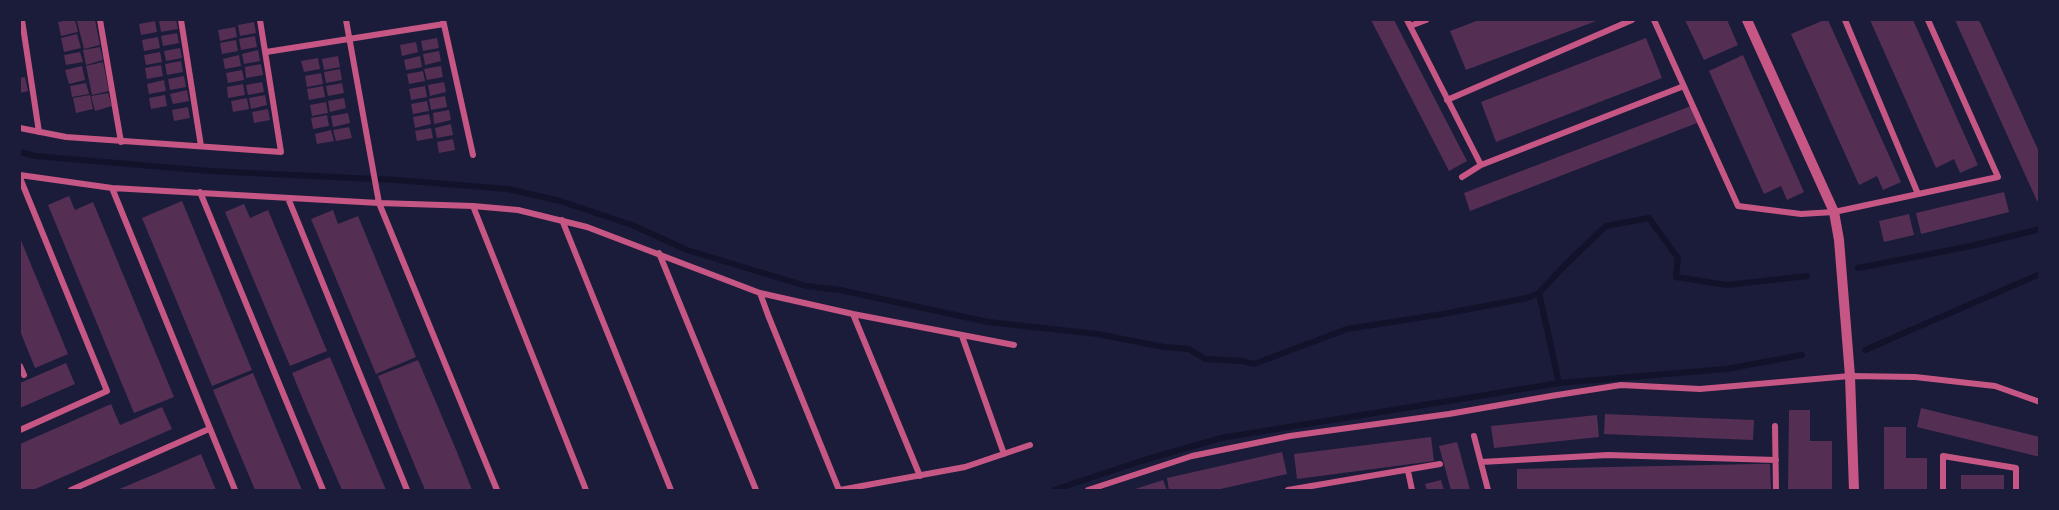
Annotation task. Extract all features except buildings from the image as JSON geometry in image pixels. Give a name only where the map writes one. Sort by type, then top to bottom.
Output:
[{"type":"street","points":[[22,20],[39,132]]},
{"type":"street","points":[[100,20],[121,142]]},
{"type":"street","points":[[181,20],[201,146]]},
{"type":"street","points":[[20,128],[66,137],[281,152],[260,20]]},
{"type":"street","points":[[346,20],[379,203],[497,490]]},
{"type":"street","points":[[1426,20],[1408,23],[1481,165]]},
{"type":"street","points":[[1447,100],[1632,20]]},
{"type":"street","points":[[1654,20],[1738,206],[1801,214],[1834,212],[1998,177],[1928,20]]},
{"type":"street","points":[[1747,20],[1834,212],[1839,240],[1850,376],[1854,490]]},
{"type":"street","points":[[1845,20],[1918,194]]},
{"type":"street","points":[[266,52],[444,22],[473,155]]},
{"type":"street","points":[[1462,177],[1481,165],[1684,86]]},
{"type":"street","points":[[20,430],[107,391],[20,177],[112,188],[518,210],[562,220],[659,253],[760,293],[853,314],[1014,345]]},
{"type":"street","points":[[112,188],[235,490]]},
{"type":"street","points":[[200,192],[323,490]]},
{"type":"street","points":[[288,198],[407,490]]},
{"type":"street","points":[[473,206],[586,490]]},
{"type":"street","points":[[562,220],[671,490]]},
{"type":"street","points":[[659,253],[756,490]]},
{"type":"street","points":[[760,293],[839,490],[965,466],[1030,445]]},
{"type":"street","points":[[853,314],[920,476]]},
{"type":"street","points":[[962,336],[1004,454]]},
{"type":"street","points":[[20,366],[24,375]]},
{"type":"street","points":[[1088,490],[1192,456],[1290,436],[1449,414],[1621,385],[1700,389],[1850,376],[1915,377],[1995,386],[2040,402]]},
{"type":"street","points":[[1775,426],[1776,490]]},
{"type":"street","points":[[71,490],[209,429]]},
{"type":"street","points":[[1474,436],[1488,490]]},
{"type":"street","points":[[1481,462],[1608,455],[1776,460]]},
{"type":"street","points":[[1943,490],[1943,456],[2016,468],[2016,490]]},
{"type":"street","points":[[1288,490],[1440,464]]},
{"type":"street","points":[[1408,471],[1412,490]]},
{"type":"waterway","points":[[20,152],[35,156],[210,171],[396,180],[508,189],[560,201],[632,225],[687,250],[806,286],[840,290],[988,322],[1097,334],[1164,347],[1189,349],[1205,359],[1254,364],[1347,329],[1527,298],[1539,293],[1606,226],[1649,218],[1678,258],[1676,277],[1727,285],[1807,276]]},
{"type":"waterway","points":[[1858,268],[1971,246],[2040,229]]},
{"type":"waterway","points":[[1865,350],[2040,274]]},
{"type":"waterway","points":[[1539,293],[1559,383],[1726,369],[1802,355]]},
{"type":"waterway","points":[[1054,490],[1141,461],[1221,438],[1559,383]]}]
